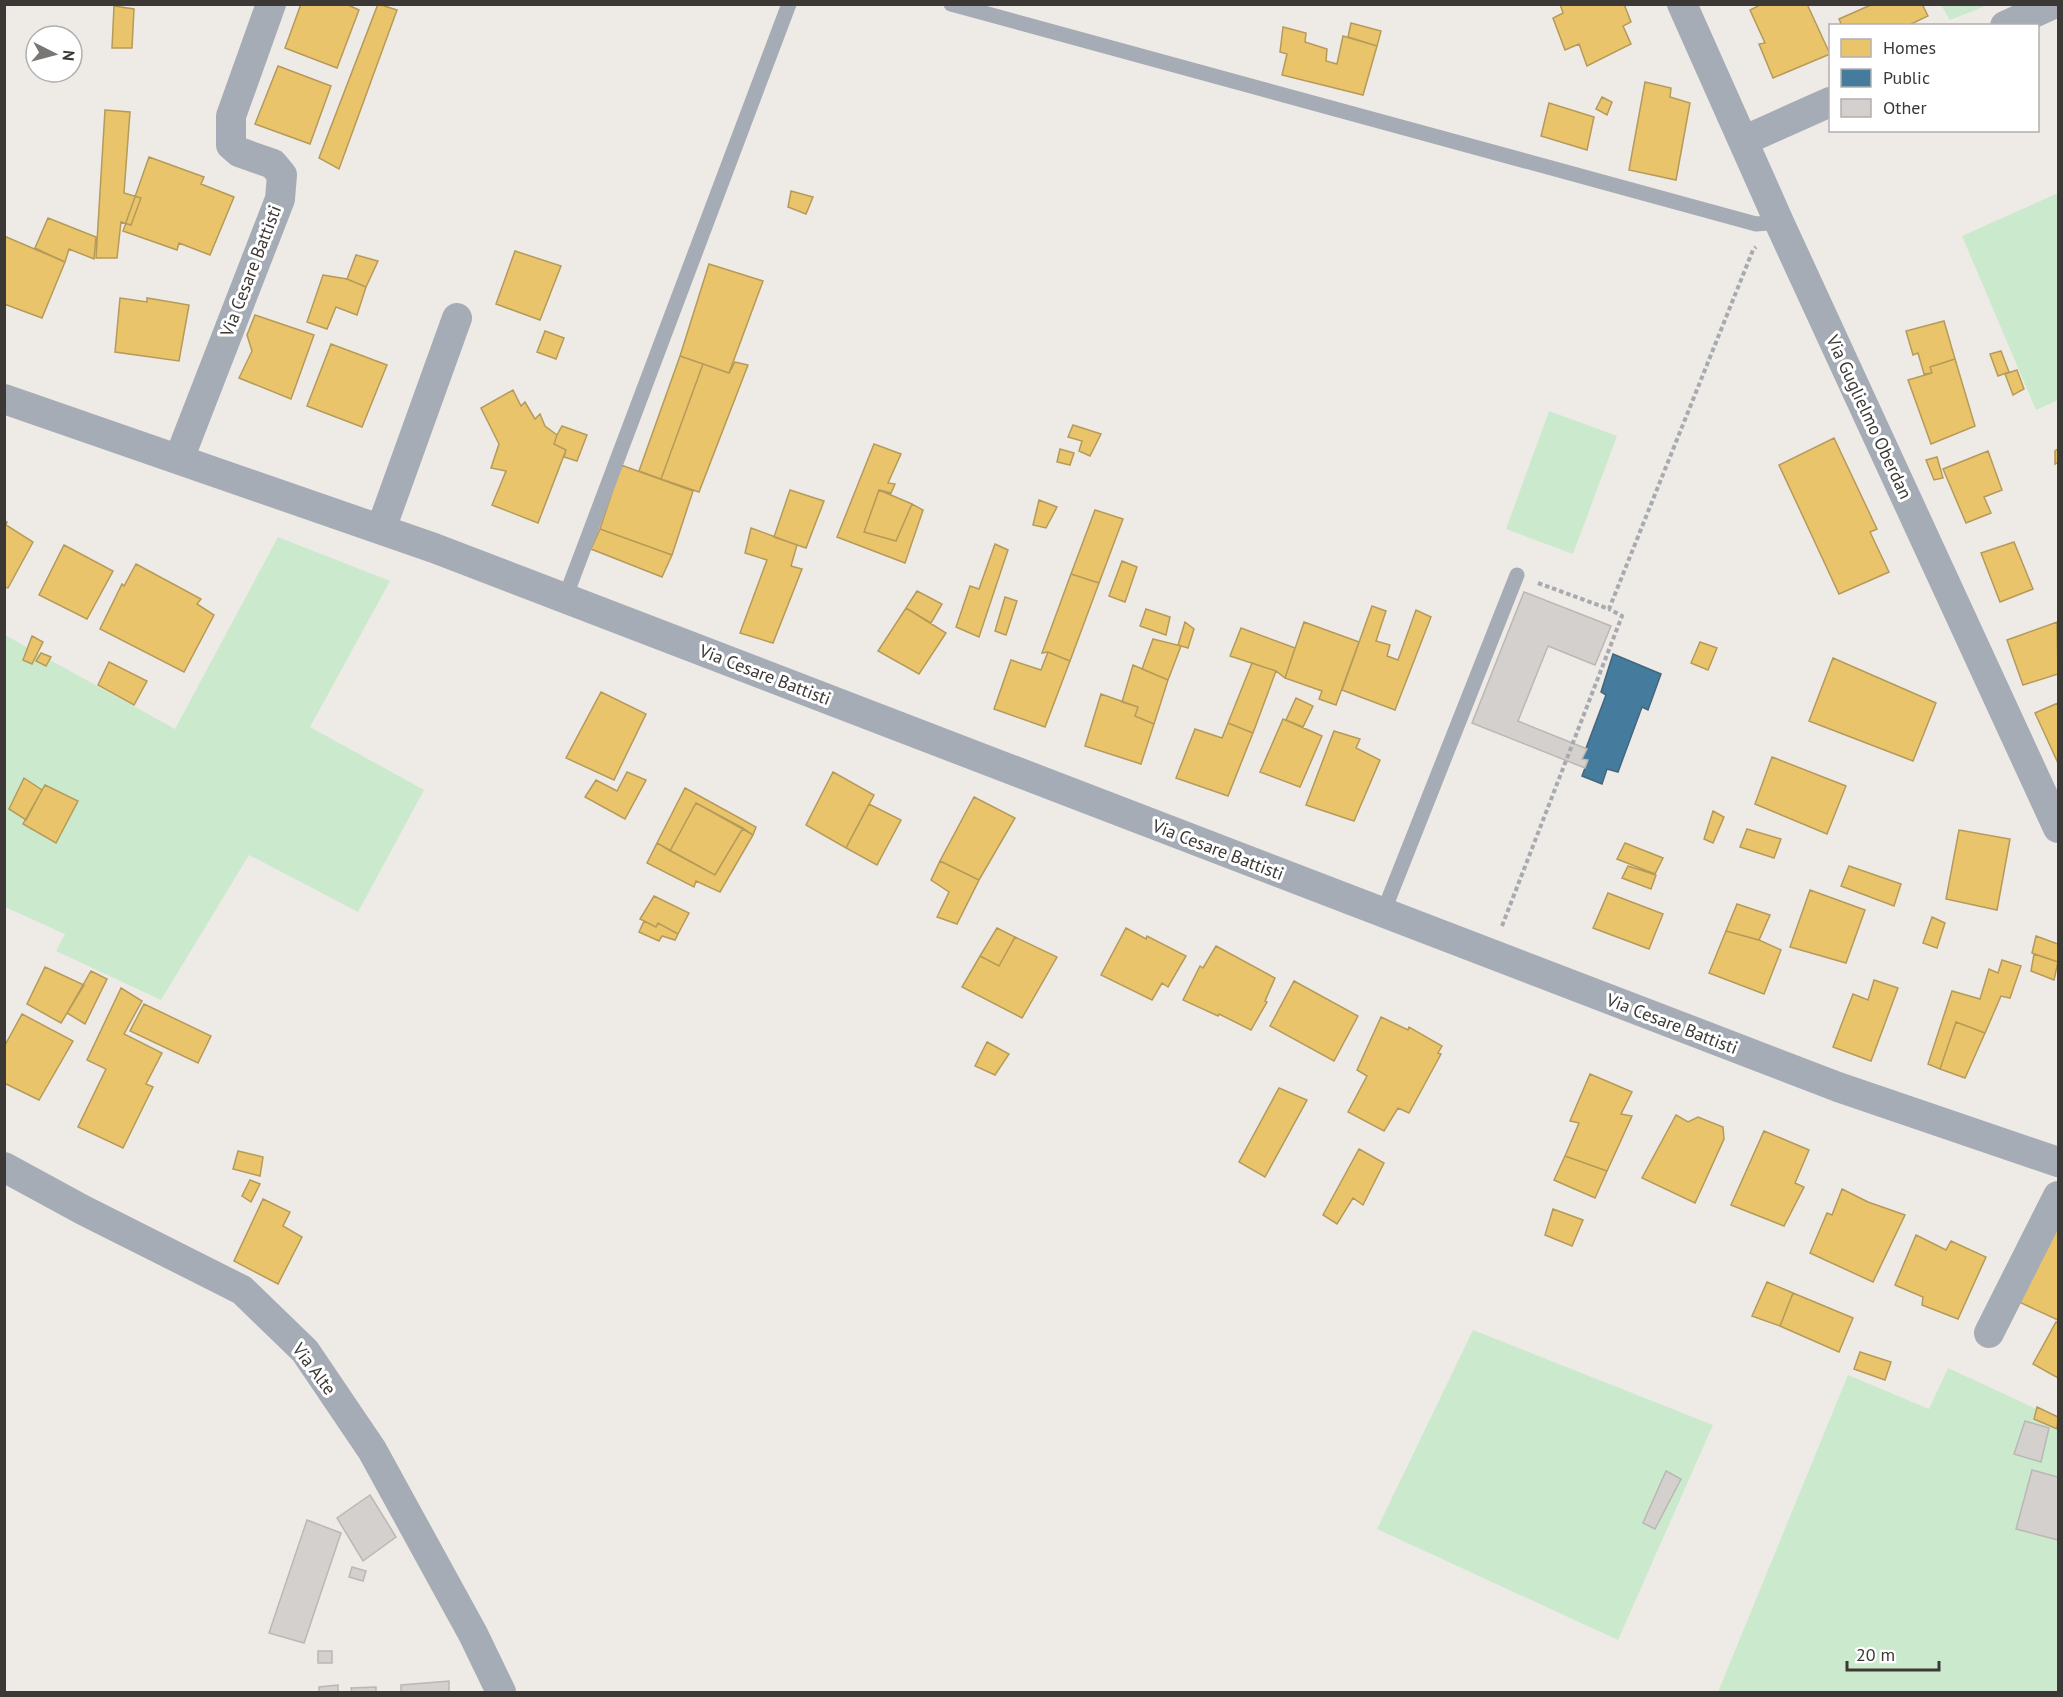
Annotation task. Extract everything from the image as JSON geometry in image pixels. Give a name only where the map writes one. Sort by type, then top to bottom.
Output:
[{"type":"street","name":"Via Cesare Battisti","points":[[178,459],[279,199],[282,175],[273,164],[239,152],[231,146],[231,116],[272,4]]},
{"type":"street","name":"Via Guglielmo Oberdan","points":[[1682,4],[1779,222],[2058,828]]},
{"type":"street","points":[[2009,24],[2053,4]]},
{"type":"street","points":[[1743,141],[1829,102]]},
{"type":"street","points":[[381,529],[457,318]]},
{"type":"street","name":"Via Cesare Battisti","points":[[4,399],[381,529],[1838,1087],[2058,1162]]},
{"type":"street","name":"Via Alte","points":[[4,1167],[83,1210],[242,1290],[305,1351],[372,1450],[473,1634],[501,1692]]},
{"type":"street","points":[[1989,1333],[2058,1196]]},
{"type":"lane","points":[[565,598],[789,4]]},
{"type":"lane","points":[[951,4],[1756,224],[1779,222]]},
{"type":"lane","points":[[1383,913],[1517,575]]},
{"type":"path","points":[[1609,609],[1753,250],[1779,222]]},
{"type":"path","points":[[1491,954],[1622,616],[1517,575]]},
{"type":"green space","points":[[1941,5],[1988,5],[1950,20]]},
{"type":"green space","points":[[2058,193],[2058,400],[2036,410],[1962,236]]},
{"type":"green space","points":[[1549,411],[1617,436],[1573,554],[1506,529]]},
{"type":"green space","points":[[278,537],[390,581],[310,727],[424,790],[358,912],[249,855],[161,1000],[56,951],[65,934],[5,907],[5,635],[175,729]]},
{"type":"green space","points":[[1473,1330],[1713,1425],[1618,1640],[1377,1529]]},
{"type":"green space","points":[[1948,1368],[2058,1419],[2058,1692],[1718,1692],[1848,1375],[1929,1409]]},
{"type":"building: Homes","points":[[301,4],[346,4],[359,10],[337,68],[285,48]]},
{"type":"building: Homes","points":[[378,4],[397,10],[339,169],[319,158]]},
{"type":"building: Homes","points":[[1560,4],[1624,4],[1631,22],[1623,26],[1631,44],[1587,66],[1579,44],[1565,50],[1553,18],[1563,13]]},
{"type":"building: Homes","points":[[1762,4],[1807,4],[1829,54],[1773,78],[1759,44],[1765,43],[1750,10]]},
{"type":"building: Homes","points":[[1873,4],[1922,4],[1928,16],[1911,24],[1841,24],[1839,19]]},
{"type":"building: Homes","points":[[114,6],[134,9],[132,48],[112,48]]},
{"type":"building: Homes","points":[[1351,23],[1381,31],[1377,46],[1348,37]]},
{"type":"building: Homes","points":[[1283,27],[1306,33],[1305,42],[1327,49],[1326,61],[1337,64],[1343,36],[1377,46],[1363,95],[1282,75],[1287,54],[1280,52]]},
{"type":"building: Homes","points":[[278,66],[331,86],[310,144],[255,124]]},
{"type":"building: Homes","points":[[1645,82],[1671,88],[1670,97],[1690,103],[1676,180],[1629,170]]},
{"type":"building: Homes","points":[[1602,97],[1612,102],[1607,115],[1596,109]]},
{"type":"building: Homes","points":[[1549,103],[1594,117],[1587,150],[1541,136]]},
{"type":"building: Homes","points":[[105,110],[130,112],[124,193],[141,198],[131,225],[121,222],[117,258],[96,258]]},
{"type":"building: Homes","points":[[149,157],[204,177],[201,184],[234,197],[210,255],[179,243],[177,250],[123,231]]},
{"type":"building: Homes","points":[[791,191],[813,197],[806,214],[788,207]]},
{"type":"building: Homes","points":[[48,218],[96,237],[94,259],[69,249],[65,262],[35,248]]},
{"type":"building: Homes","points":[[4,236],[65,262],[42,318],[4,304]]},
{"type":"building: Homes","points":[[515,251],[561,266],[540,320],[496,304]]},
{"type":"building: Homes","points":[[356,255],[378,261],[366,287],[347,279]]},
{"type":"building: Homes","points":[[709,264],[763,281],[729,373],[680,356]]},
{"type":"building: Homes","points":[[323,275],[347,279],[366,287],[357,315],[336,307],[327,329],[307,322]]},
{"type":"building: Homes","points":[[120,298],[147,302],[147,298],[189,305],[179,361],[115,352]]},
{"type":"building: Homes","points":[[255,315],[314,335],[291,399],[239,378],[252,351],[247,335]]},
{"type":"building: Homes","points":[[1944,321],[1955,359],[1930,367],[1932,373],[1924,374],[1918,353],[1913,355],[1906,331]]},
{"type":"building: Homes","points":[[545,331],[564,338],[556,359],[537,352]]},
{"type":"building: Homes","points":[[331,344],[387,365],[362,427],[307,406]]},
{"type":"building: Homes","points":[[2001,351],[2009,372],[1998,376],[1990,354]]},
{"type":"building: Homes","points":[[680,356],[703,364],[661,479],[639,471]]},
{"type":"building: Homes","points":[[1955,359],[1975,426],[1931,444],[1908,380],[1932,373],[1930,367]]},
{"type":"building: Homes","points":[[735,362],[748,365],[699,492],[661,479],[703,364],[729,373]]},
{"type":"building: Homes","points":[[2017,370],[2024,389],[2013,395],[2005,374]]},
{"type":"building: Homes","points":[[513,390],[521,406],[525,402],[535,419],[540,414],[545,426],[557,435],[554,444],[566,450],[538,523],[492,505],[506,471],[491,468],[499,444],[481,408]]},
{"type":"building: Homes","points":[[1073,425],[1101,434],[1090,456],[1079,451],[1082,441],[1068,437]]},
{"type":"building: Homes","points":[[562,426],[587,435],[577,461],[564,457],[566,450],[554,444]]},
{"type":"building: Homes","points":[[1834,438],[1877,529],[1870,532],[1889,572],[1839,594],[1779,465]]},
{"type":"building: Homes","points":[[874,444],[901,454],[888,483],[895,484],[891,493],[879,490],[864,532],[896,541],[912,504],[923,510],[905,563],[837,537]]},
{"type":"building: Homes","points":[[1060,449],[1074,453],[1070,465],[1057,462]]},
{"type":"building: Homes","points":[[2058,449],[2058,462],[2055,464],[2055,451]]},
{"type":"building: Homes","points":[[1988,451],[2002,490],[1984,497],[1991,513],[1966,523],[1943,469]]},
{"type":"building: Homes","points":[[1937,457],[1943,478],[1934,480],[1926,460]]},
{"type":"building: Homes","points":[[621,465],[693,491],[672,555],[600,529]]},
{"type":"building: Homes","points":[[790,490],[824,501],[806,548],[774,537]]},
{"type":"building: Homes","points":[[879,490],[912,504],[896,541],[864,532]]},
{"type":"building: Homes","points":[[1039,500],[1057,507],[1046,528],[1033,525]]},
{"type":"building: Homes","points":[[1095,510],[1123,519],[1099,583],[1071,574]]},
{"type":"building: Homes","points":[[4,520],[7,522],[6,525],[33,542],[8,588],[4,587]]},
{"type":"building: Homes","points":[[751,528],[797,545],[791,566],[802,569],[773,643],[740,633],[767,560],[745,553]]},
{"type":"building: Homes","points":[[600,529],[672,555],[662,577],[591,549]]},
{"type":"building: Homes","points":[[2014,542],[2033,589],[2000,602],[1981,553]]},
{"type":"building: Homes","points":[[995,544],[1008,550],[979,637],[956,627],[970,586],[979,589]]},
{"type":"building: Homes","points":[[64,545],[113,571],[87,619],[39,595]]},
{"type":"building: Homes","points":[[1122,561],[1137,567],[1125,602],[1109,596]]},
{"type":"building: Homes","points":[[136,564],[201,599],[197,604],[214,615],[184,672],[100,629],[122,584],[124,586]]},
{"type":"building: Homes","points":[[1071,574],[1099,583],[1070,661],[1048,652],[1042,653]]},
{"type":"building: Homes","points":[[917,591],[942,604],[931,623],[906,608]]},
{"type":"building: Homes","points":[[1005,597],[1017,601],[1006,635],[995,631]]},
{"type":"building: Homes","points":[[1372,606],[1386,611],[1376,641],[1390,645],[1387,656],[1398,660],[1416,610],[1431,617],[1395,710],[1342,690]]},
{"type":"building: Homes","points":[[906,608],[946,633],[919,674],[878,651]]},
{"type":"building: Homes","points":[[1146,609],[1170,617],[1166,635],[1140,626]]},
{"type":"building: Homes","points":[[1185,622],[1194,629],[1188,648],[1178,645]]},
{"type":"building: Homes","points":[[1304,622],[1359,642],[1336,705],[1319,699],[1322,691],[1285,678]]},
{"type":"building: Homes","points":[[2057,622],[2058,674],[2023,685],[2007,640]]},
{"type":"building: Homes","points":[[1241,628],[1295,648],[1285,678],[1276,671],[1230,656]]},
{"type":"building: Homes","points":[[32,636],[43,642],[32,664],[23,660]]},
{"type":"building: Homes","points":[[1153,639],[1181,646],[1168,680],[1142,669]]},
{"type":"building: Homes","points":[[1700,642],[1717,648],[1708,670],[1691,663]]},
{"type":"building: Homes","points":[[1048,652],[1070,661],[1045,727],[994,709],[1011,660],[1041,670]]},
{"type":"building: Homes","points":[[41,653],[51,657],[46,666],[36,661]]},
{"type":"building: Homes","points":[[1833,658],[1936,703],[1913,761],[1809,721]]},
{"type":"building: Homes","points":[[109,662],[147,681],[134,705],[98,685]]},
{"type":"building: Homes","points":[[1252,663],[1276,671],[1253,733],[1228,723]]},
{"type":"building: Homes","points":[[1133,665],[1168,680],[1154,724],[1135,716],[1138,707],[1122,702]]},
{"type":"building: Homes","points":[[601,692],[646,714],[614,780],[566,758]]},
{"type":"building: Homes","points":[[1101,694],[1138,707],[1135,716],[1154,724],[1141,764],[1085,746]]},
{"type":"building: Homes","points":[[1296,698],[1313,706],[1303,727],[1286,720]]},
{"type":"building: Homes","points":[[2058,703],[2058,763],[2035,713]]},
{"type":"building: Homes","points":[[1283,719],[1322,736],[1300,787],[1260,772]]},
{"type":"building: Homes","points":[[1228,723],[1253,733],[1228,796],[1176,778],[1195,729],[1222,738]]},
{"type":"building: Homes","points":[[1334,731],[1360,739],[1356,748],[1380,760],[1354,821],[1306,805]]},
{"type":"building: Homes","points":[[1772,757],[1846,786],[1827,834],[1755,804]]},
{"type":"building: Homes","points":[[627,772],[646,780],[625,819],[585,797],[596,780],[617,791]]},
{"type":"building: Homes","points":[[833,772],[874,795],[846,848],[806,825]]},
{"type":"building: Homes","points":[[24,778],[42,790],[26,820],[9,809]]},
{"type":"building: Homes","points":[[45,785],[78,801],[56,843],[23,824]]},
{"type":"building: Homes","points":[[685,788],[756,827],[753,835],[696,803],[670,851],[657,843]]},
{"type":"building: Homes","points":[[974,797],[1015,818],[979,880],[940,861]]},
{"type":"building: Homes","points":[[696,803],[743,828],[715,875],[670,851]]},
{"type":"building: Homes","points":[[869,804],[901,820],[877,865],[846,848]]},
{"type":"building: Homes","points":[[1713,811],[1724,817],[1713,843],[1704,839]]},
{"type":"building: Homes","points":[[743,828],[753,835],[720,892],[696,881],[694,887],[647,863],[657,843],[715,875]]},
{"type":"building: Homes","points":[[1747,829],[1781,839],[1774,858],[1740,847]]},
{"type":"building: Homes","points":[[1959,830],[2010,839],[1997,910],[1946,899]]},
{"type":"building: Homes","points":[[1625,843],[1663,858],[1655,874],[1617,859]]},
{"type":"building: Homes","points":[[940,861],[979,880],[957,924],[937,917],[949,892],[931,880]]},
{"type":"building: Homes","points":[[1628,866],[1656,875],[1651,889],[1622,878]]},
{"type":"building: Homes","points":[[1849,866],[1901,884],[1894,906],[1841,886]]},
{"type":"building: Homes","points":[[1810,890],[1865,910],[1846,963],[1790,947]]},
{"type":"building: Homes","points":[[1608,893],[1663,914],[1649,949],[1593,928]]},
{"type":"building: Homes","points":[[654,896],[689,913],[678,934],[658,923],[656,927],[640,919]]},
{"type":"building: Homes","points":[[1737,904],[1770,915],[1759,940],[1726,931]]},
{"type":"building: Homes","points":[[1932,917],[1945,923],[1937,948],[1923,943]]},
{"type":"building: Homes","points":[[644,921],[656,927],[658,923],[678,934],[675,940],[662,936],[659,941],[639,932]]},
{"type":"building: Homes","points":[[997,928],[1015,937],[999,966],[980,956]]},
{"type":"building: Homes","points":[[1126,928],[1186,956],[1168,987],[1162,983],[1152,1000],[1101,975]]},
{"type":"building: Homes","points":[[1726,931],[1759,940],[1781,950],[1764,994],[1709,973]]},
{"type":"building: Homes","points":[[2036,936],[2058,944],[2058,962],[2032,953]]},
{"type":"building: Homes","points":[[1015,937],[1057,957],[1022,1018],[962,987],[980,956],[999,966]]},
{"type":"building: Homes","points":[[1216,946],[1275,978],[1265,1001],[1267,1002],[1251,1030],[1183,1000],[1200,966],[1203,968]]},
{"type":"building: Homes","points":[[2034,954],[2058,962],[2054,980],[2031,971]]},
{"type":"building: Homes","points":[[2002,960],[2021,966],[2010,998],[2001,996],[1985,1033],[1956,1022],[1940,1069],[1928,1064],[1952,991],[1980,999],[1989,969],[1998,973]]},
{"type":"building: Homes","points":[[45,967],[84,985],[61,1023],[27,1004]]},
{"type":"building: Homes","points":[[91,971],[107,979],[85,1024],[67,1013]]},
{"type":"building: Homes","points":[[1874,980],[1898,988],[1871,1061],[1833,1047],[1853,994],[1868,1000]]},
{"type":"building: Homes","points":[[1294,981],[1358,1016],[1334,1061],[1270,1026]]},
{"type":"building: Homes","points":[[121,988],[142,1001],[124,1034],[162,1053],[146,1084],[153,1087],[123,1148],[78,1127],[106,1069],[87,1060]]},
{"type":"building: Homes","points":[[144,1004],[211,1036],[198,1063],[130,1031]]},
{"type":"building: Homes","points":[[22,1014],[73,1041],[39,1100],[4,1083],[4,1047]]},
{"type":"building: Homes","points":[[1381,1017],[1408,1030],[1409,1027],[1442,1046],[1438,1053],[1441,1054],[1409,1113],[1398,1108],[1384,1131],[1348,1112],[1367,1076],[1357,1070]]},
{"type":"building: Homes","points":[[1956,1022],[1985,1033],[1965,1078],[1940,1069]]},
{"type":"building: Homes","points":[[987,1042],[1009,1054],[995,1075],[975,1066]]},
{"type":"building: Homes","points":[[1590,1074],[1632,1092],[1621,1114],[1632,1116],[1607,1171],[1565,1156],[1579,1123],[1570,1121]]},
{"type":"building: Homes","points":[[1279,1088],[1307,1100],[1265,1177],[1239,1162]]},
{"type":"building: Homes","points":[[1676,1115],[1688,1122],[1698,1117],[1723,1127],[1724,1139],[1695,1203],[1642,1178]]},
{"type":"building: Homes","points":[[1764,1131],[1809,1150],[1795,1183],[1804,1187],[1784,1226],[1731,1205]]},
{"type":"building: Homes","points":[[1359,1149],[1384,1163],[1363,1205],[1353,1198],[1337,1224],[1323,1215]]},
{"type":"building: Homes","points":[[238,1151],[263,1157],[260,1176],[233,1169]]},
{"type":"building: Homes","points":[[1565,1156],[1607,1171],[1595,1198],[1554,1180]]},
{"type":"building: Homes","points":[[250,1180],[260,1184],[251,1202],[242,1196]]},
{"type":"building: Homes","points":[[1842,1189],[1868,1202],[1905,1215],[1873,1282],[1810,1253],[1827,1213],[1832,1215]]},
{"type":"building: Homes","points":[[263,1199],[290,1212],[283,1226],[302,1237],[278,1284],[234,1261]]},
{"type":"building: Homes","points":[[1553,1209],[1583,1220],[1572,1246],[1545,1235]]},
{"type":"building: Homes","points":[[2054,1226],[2058,1228],[2058,1320],[2019,1302]]},
{"type":"building: Homes","points":[[1916,1235],[1946,1250],[1951,1241],[1986,1257],[1958,1319],[1922,1305],[1923,1297],[1895,1285]]},
{"type":"building: Homes","points":[[1767,1282],[1793,1293],[1780,1326],[1752,1316]]},
{"type":"building: Homes","points":[[1793,1293],[1853,1318],[1839,1352],[1780,1326]]},
{"type":"building: Homes","points":[[2056,1322],[2058,1323],[2058,1378],[2033,1364]]},
{"type":"building: Homes","points":[[1860,1352],[1891,1362],[1885,1380],[1854,1369]]},
{"type":"building: Homes","points":[[2037,1407],[2058,1417],[2057,1429],[2034,1419]]},
{"type":"building: Public","points":[[1613,654],[1661,674],[1648,710],[1642,707],[1618,772],[1607,769],[1602,784],[1582,776],[1588,760],[1582,759],[1606,695],[1601,692]]},
{"type":"building: Other","points":[[1524,592],[1611,626],[1595,665],[1548,646],[1518,721],[1587,749],[1582,759],[1588,760],[1585,768],[1472,723]]},
{"type":"building: Other","points":[[2025,1421],[2049,1428],[2041,1462],[2014,1454]]},
{"type":"building: Other","points":[[2032,1470],[2058,1477],[2058,1540],[2016,1529]]},
{"type":"building: Other","points":[[1666,1471],[1681,1479],[1655,1529],[1643,1523]]},
{"type":"building: Other","points":[[370,1495],[396,1537],[363,1561],[337,1518]]},
{"type":"building: Other","points":[[307,1520],[341,1533],[304,1643],[269,1633]]},
{"type":"building: Other","points":[[352,1567],[366,1571],[363,1581],[349,1577]]},
{"type":"building: Other","points":[[318,1651],[332,1651],[332,1663],[318,1663]]},
{"type":"building: Other","points":[[449,1681],[449,1692],[401,1692],[401,1685]]},
{"type":"building: Other","points":[[338,1685],[338,1692],[319,1692],[319,1687]]},
{"type":"building: Other","points":[[376,1687],[376,1692],[352,1692],[351,1688]]}]
